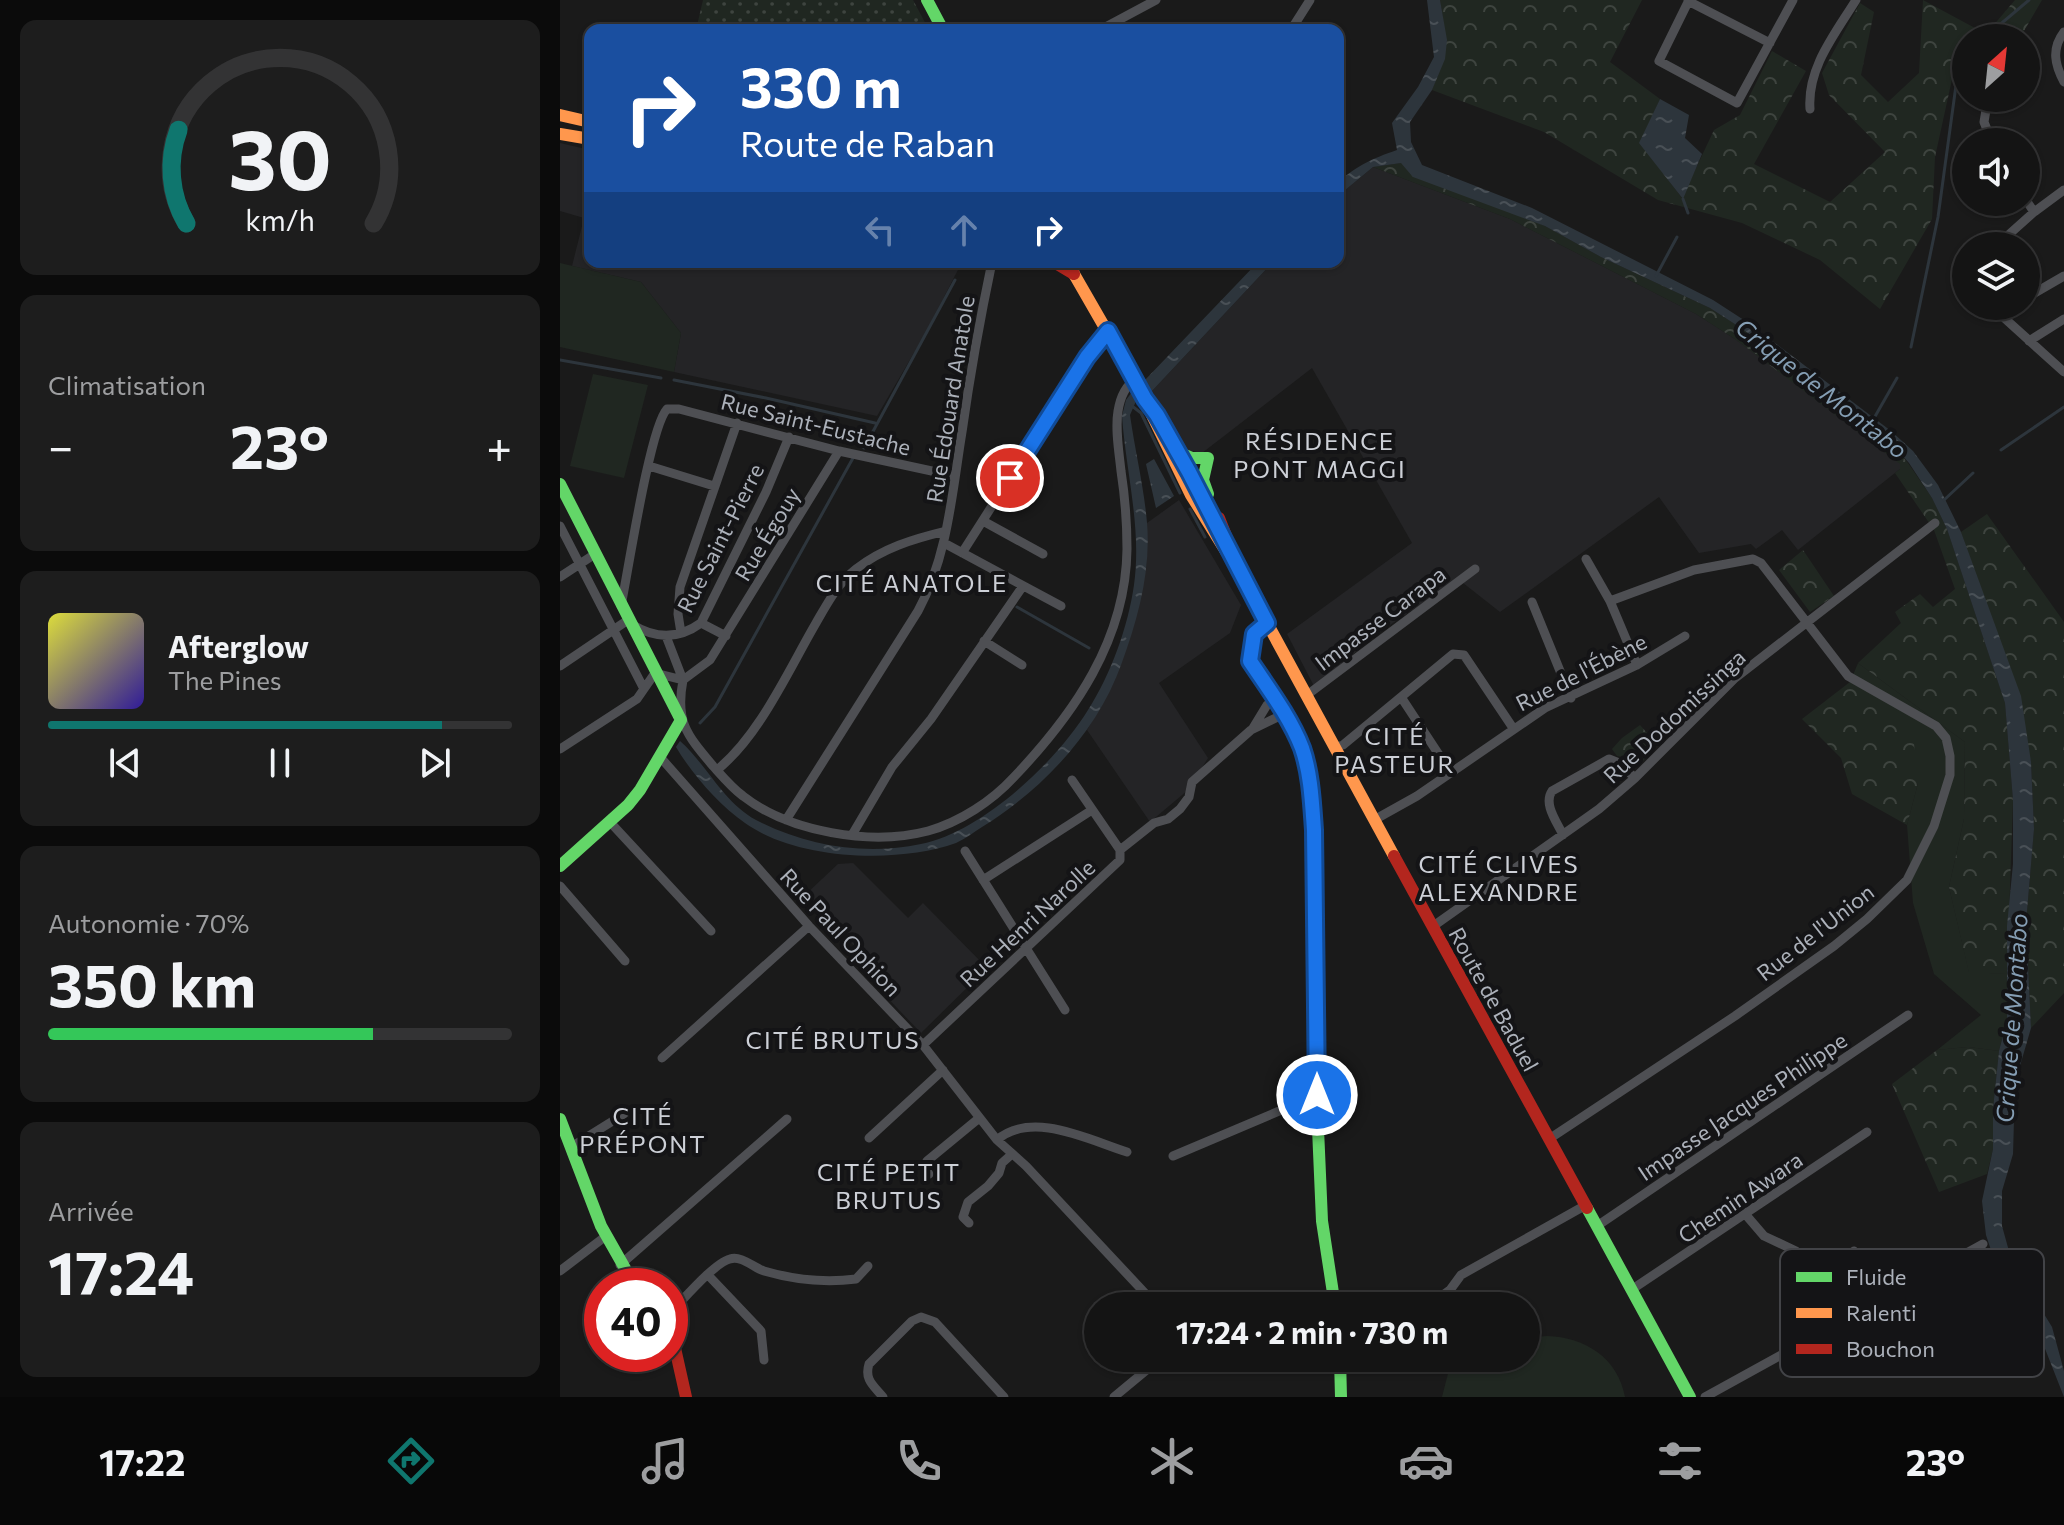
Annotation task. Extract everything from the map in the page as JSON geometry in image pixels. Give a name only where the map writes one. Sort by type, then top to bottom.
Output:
[{"type":"main road","points":[[927,0],[940,24]]},
{"type":"main road","points":[[560,115],[584,121]]},
{"type":"main road","points":[[560,134],[584,138]]},
{"type":"main road","name":"Route de Baduel","points":[[1072,268],[1145,399],[1191,495],[1242,577],[1690,1397]]},
{"type":"main road","name":"Route de Baduel","points":[[1145,399],[1178,452],[1234,556],[1242,577]]},
{"type":"main road","points":[[1178,452],[1192,458],[1208,458],[1203,480],[1234,556]]},
{"type":"main road","points":[[560,486],[681,720],[640,790],[560,866]]},
{"type":"main road","points":[[1267,623],[1254,634],[1250,661],[1302,748],[1311,786],[1322,1221],[1333,1292]]},
{"type":"main road","points":[[560,1119],[606,1236],[622,1268]]},
{"type":"main road","points":[[680,1372],[686,1397]]},
{"type":"main road","points":[[1341,1372],[1341,1397]]},
{"type":"street","points":[[1111,24],[1156,0]]},
{"type":"street","points":[[1295,24],[1310,0]]},
{"type":"street","points":[[1770,43],[1689,0],[1659,61],[1737,103],[1770,43],[1793,0]]},
{"type":"street","points":[[1810,109],[1813,73],[1856,0]]},
{"type":"street","points":[[2064,32],[2055,60],[2064,82]]},
{"type":"street","points":[[2040,208],[2064,190]]},
{"type":"street","points":[[2012,232],[2030,216]]},
{"type":"street","name":"Rue Édouard Anatole","points":[[786,820],[928,593],[944,543],[976,340],[991,268]]},
{"type":"street","points":[[2040,290],[2064,276]]},
{"type":"street","points":[[2029,341],[2064,319]]},
{"type":"street","points":[[2006,320],[2064,372]]},
{"type":"street","points":[[962,553],[1087,357],[1108,331]]},
{"type":"street","points":[[666,636],[683,680],[681,720],[692,740],[740,795],[786,820],[818,830],[852,835],[887,836],[927,831],[958,819],[1008,784],[1040,750],[1079,701],[1097,668],[1122,596],[1127,553],[1117,413],[1129,383],[1136,382]]},
{"type":"street","name":"Rue Saint-Eustache","points":[[649,466],[660,420],[669,408],[839,451],[955,476]]},
{"type":"street","points":[[681,633],[678,614],[680,587],[737,423]]},
{"type":"street","name":"Rue Saint-Pierre","points":[[629,622],[644,632],[666,636],[681,633],[701,623],[766,492],[789,437]]},
{"type":"street","name":"Rue Égouy","points":[[683,680],[710,660],[839,451]]},
{"type":"street","points":[[621,606],[649,466],[714,486]]},
{"type":"street","points":[[983,521],[1043,554]]},
{"type":"street","name":"Rue Dodomissinga","points":[[1432,927],[1599,809],[1635,778],[1734,679],[1935,523]]},
{"type":"street","points":[[560,526],[644,689]]},
{"type":"street","points":[[717,770],[733,757],[749,736],[827,605],[847,578],[896,544],[946,531]]},
{"type":"street","points":[[944,543],[1061,606]]},
{"type":"street","points":[[560,577],[595,554]]},
{"type":"street","points":[[1586,559],[1610,601],[1637,665]]},
{"type":"street","name":"Rue de l'Union","points":[[1549,1139],[1735,1016],[1867,919],[1907,880],[1934,826],[1950,775],[1946,738],[1936,726],[1848,676],[1761,563],[1753,559],[1694,570],[1610,601]]},
{"type":"street","name":"Impasse Carapa","points":[[1307,695],[1475,569]]},
{"type":"street","points":[[852,835],[892,767],[931,719],[1023,586]]},
{"type":"street","points":[[1532,602],[1571,698]]},
{"type":"street","points":[[560,666],[629,622]]},
{"type":"street","points":[[701,623],[726,636]]},
{"type":"street","name":"Rue Saint-Pierre","points":[[646,656],[650,648],[666,636]]},
{"type":"street","name":"Rue de l'Ébène","points":[[1374,820],[1451,773],[1545,708],[1637,665],[1685,636]]},
{"type":"street","points":[[984,641],[1022,665]]},
{"type":"street","points":[[1335,747],[1343,745],[1453,654],[1459,653],[1464,655],[1513,728]]},
{"type":"street","points":[[560,749],[637,699],[655,673],[683,680]]},
{"type":"street","points":[[1401,697],[1451,773]]},
{"type":"street","points":[[1251,730],[1267,705],[1275,699]]},
{"type":"street","points":[[1120,850],[1154,823],[1168,819],[1180,809],[1189,797],[1192,782],[1251,730],[1284,714]]},
{"type":"street","name":"Rue Paul Ophion","points":[[661,758],[809,926],[923,1045],[978,1119],[1144,1292]]},
{"type":"street","points":[[1563,835],[1548,803],[1548,796],[1555,788],[1609,759],[1619,763],[1635,778]]},
{"type":"street","name":"Rue Henri Narolle","points":[[923,1045],[1120,860],[1120,850],[1072,780]]},
{"type":"street","points":[[983,880],[1092,810]]},
{"type":"street","points":[[609,821],[711,931]]},
{"type":"street","points":[[965,851],[1065,1010]]},
{"type":"street","points":[[560,886],[625,961]]},
{"type":"street","points":[[662,1058],[809,926]]},
{"type":"street","name":"Impasse Jacques Philippe","points":[[1597,1226],[1908,1015]]},
{"type":"street","points":[[869,1138],[943,1070]]},
{"type":"street","points":[[1173,1156],[1317,1095]]},
{"type":"street","points":[[571,1147],[624,1114]]},
{"type":"street","points":[[620,1265],[787,1119]]},
{"type":"street","points":[[929,1174],[924,1167],[927,1161],[978,1119]]},
{"type":"street","points":[[997,1140],[1017,1128],[1054,1128],[1127,1152]]},
{"type":"street","name":"Chemin Awara","points":[[1631,1290],[1867,1132]]},
{"type":"street","points":[[969,1223],[963,1217],[968,1202],[988,1186],[999,1173],[1002,1163],[1012,1154]]},
{"type":"street","points":[[1447,1292],[1461,1275],[1586,1205]]},
{"type":"street","points":[[1746,1215],[1764,1236],[1792,1249]]},
{"type":"street","points":[[560,1271],[606,1236]]},
{"type":"street","points":[[1974,1249],[1983,1244]]},
{"type":"street","points":[[688,1295],[729,1259],[738,1258],[761,1270],[811,1281],[856,1279],[868,1266]]},
{"type":"street","points":[[708,1275],[761,1331],[764,1360]]},
{"type":"street","points":[[883,1397],[868,1381],[869,1364],[912,1321],[921,1317],[935,1322],[1004,1397]]},
{"type":"street","points":[[1705,1397],[1780,1356]]},
{"type":"street","points":[[1114,1397],[1144,1372]]},
{"type":"shaded area","points":[[560,143],[584,149],[584,218],[560,211]]},
{"type":"shaded area","points":[[1373,167],[1510,219],[1696,314],[1735,339],[1853,426],[1901,464],[1900,469],[1798,550],[1782,530],[1756,549],[1751,544],[1699,553],[1659,497],[1500,612],[1458,579],[1384,629],[1314,686],[1287,634],[1412,543],[1312,368],[1202,453],[1186,450],[1151,392],[1267,268],[1344,268],[1344,191]]},
{"type":"shaded area","points":[[584,218],[584,268],[959,268],[877,416],[674,372],[681,333],[641,282],[572,266]]},
{"type":"shaded area","points":[[1179,500],[1241,605],[1230,633],[1159,683],[1208,758],[1188,790],[1150,822],[1087,730],[1115,680],[1146,569],[1147,523]]},
{"type":"shaded area","points":[[853,863],[908,918],[923,903],[987,968],[921,1033],[858,967],[866,958],[805,895],[838,864]]},
{"type":"green space","points":[[703,0],[913,0],[926,24],[697,24]]},
{"type":"green space","points":[[1440,0],[1642,0],[1610,62],[1660,99],[1640,143],[1682,198],[1714,130],[1740,115],[1772,51],[1806,71],[1754,164],[1830,202],[1885,152],[1829,95],[1822,73],[1860,3],[1874,12],[1861,75],[1888,102],[1919,73],[1923,0],[1967,24],[1952,24],[1952,79],[1935,157],[1932,219],[1880,309],[1820,260],[1742,223],[1658,200],[1544,132],[1432,90],[1445,46]]},
{"type":"green space","points":[[2015,0],[2042,0],[2028,24],[1995,24]]},
{"type":"green space","points":[[1401,163],[1545,226],[1601,257],[1710,308],[1744,330],[1890,442],[1908,463],[1932,498],[1947,529],[2005,703],[2013,800],[2007,974],[1969,973],[1949,887],[1964,819],[1965,742],[1858,663],[1901,623],[1895,612],[1920,594],[1933,607],[1955,589],[1934,530],[1895,473],[1900,469],[1900,464],[1735,339],[1696,314],[1510,219],[1373,167]]},
{"type":"green space","points":[[560,263],[641,282],[681,333],[674,372],[560,347]]},
{"type":"green space","points":[[593,374],[648,385],[624,478],[570,466]]},
{"type":"green space","points":[[1987,514],[2064,622],[2064,993],[2031,1028],[2026,923],[2034,829],[2031,762],[1991,619],[1961,532]]},
{"type":"green space","points":[[1803,550],[1834,596],[1810,612],[1779,570]]},
{"type":"green space","points":[[1858,663],[1965,742],[1964,819],[1949,887],[1969,972],[2007,974],[2007,1020],[1999,1051],[1968,1047],[1937,1050],[1981,1015],[1934,974],[1913,903],[1907,825],[1918,783],[1850,682]]},
{"type":"green space","points":[[1850,682],[1912,724],[1918,783],[1907,825],[1852,794],[1841,758],[1802,719]]},
{"type":"green space","points":[[1640,725],[1656,743],[1643,761],[1617,756],[1612,749]]},
{"type":"green space","points":[[1968,1047],[1999,1051],[1993,1109],[1993,1149],[1987,1174],[1939,1192],[1892,1084],[1937,1050]]},
{"type":"green space","points":[[1540,1337],[1574,1340],[1598,1352],[1615,1371],[1625,1397],[1442,1397],[1448,1372],[1540,1372]]},
{"type":"water","name":"Crique de Montabo","points":[[1427,0],[1440,0],[1447,40],[1445,59],[1432,90],[1410,122],[1411,142],[1422,165],[1532,208],[1713,300],[1750,324],[1913,451],[1938,485],[1961,532],[2021,696],[2031,762],[2034,829],[2026,923],[2031,1028],[2015,1083],[2013,1154],[2002,1191],[2002,1226],[2008,1249],[1991,1249],[1982,1201],[1993,1149],[1993,1109],[1999,1051],[2007,1020],[2007,926],[2013,864],[2013,800],[2005,703],[1947,529],[1932,498],[1909,463],[1890,442],[1744,330],[1710,308],[1601,257],[1545,226],[1413,177],[1401,163],[1373,167],[1344,191],[1345,176],[1397,150],[1392,123],[1418,87],[1434,57]]},
{"type":"water","points":[[1660,99],[1689,115],[1685,138],[1702,154],[1683,199],[1639,143]]},
{"type":"water","points":[[1252,268],[1267,268],[1151,392],[1145,380]]},
{"type":"water","points":[[1132,392],[1136,401],[1130,415],[1144,496],[1148,541],[1138,613],[1111,690],[1082,736],[1046,777],[1026,796],[959,841],[932,850],[877,856],[848,855],[792,845],[745,823],[716,798],[676,747],[680,741],[734,803],[756,820],[815,842],[857,849],[900,847],[944,837],[992,810],[1037,772],[1088,710],[1111,666],[1128,617],[1134,585],[1136,543],[1122,416],[1126,400]]},
{"type":"water","points":[[1154,459],[1174,496],[1156,508],[1146,464]]},
{"type":"water","points":[[2044,1314],[2052,1327],[2064,1371],[2064,1397],[2044,1346]]},
{"type":"waterway","points":[[2001,24],[2029,0]]},
{"type":"waterway","points":[[1911,347],[1938,217],[1952,112]]},
{"type":"waterway","points":[[1683,199],[1688,213]]},
{"type":"waterway","points":[[1656,276],[1677,237]]},
{"type":"waterway","points":[[864,448],[955,280]]},
{"type":"waterway","points":[[560,360],[661,378]]},
{"type":"waterway","name":"Crique de Montabo","points":[[1873,420],[1897,378]]},
{"type":"waterway","points":[[674,380],[875,423]]},
{"type":"waterway","points":[[1132,406],[1141,413],[1180,493]]},
{"type":"waterway","points":[[2001,450],[2064,407]]},
{"type":"waterway","points":[[700,723],[715,707],[853,458]]},
{"type":"waterway","points":[[1944,500],[1973,473]]},
{"type":"waterway","points":[[1190,509],[1205,537]]},
{"type":"waterway","points":[[1017,607],[1089,648]]},
{"type":"traffic: fast","points":[[927,0],[940,24]]},
{"type":"traffic: fast","points":[[1176,448],[1219,527]]},
{"type":"traffic: fast","points":[[1178,452],[1192,458],[1208,458],[1203,480],[1208,494]]},
{"type":"traffic: fast","points":[[560,484],[681,720],[628,805],[560,866]]},
{"type":"traffic: fast","points":[[1316,1082],[1322,1221],[1333,1292]]},
{"type":"traffic: fast","points":[[560,1119],[601,1226],[625,1268]]},
{"type":"traffic: fast","points":[[1587,1208],[1690,1397]]},
{"type":"traffic: fast","points":[[1340,1372],[1341,1397]]},
{"type":"traffic: slow","points":[[560,115],[584,121]]},
{"type":"traffic: slow","points":[[560,134],[584,138]]},
{"type":"traffic: slow","points":[[1072,268],[1135,380],[1191,495],[1242,577],[1394,856]]},
{"type":"traffic: slow","points":[[1267,623],[1254,634],[1250,661],[1292,725],[1305,758],[1311,789],[1316,1082]]},
{"type":"traffic: jam","points":[[1064,268],[1074,274]]},
{"type":"traffic: jam","points":[[1219,518],[1234,556]]},
{"type":"traffic: jam","points":[[1394,856],[1587,1208]]},
{"type":"traffic: jam","points":[[680,1372],[686,1397]]},
{"type":"district","name":"RÉSIDENCE PONT MAGGI","points":[[1320,454]]},
{"type":"district","name":"CITÉ ANATOLE","points":[[912,582]]},
{"type":"district","name":"CITÉ PASTEUR","points":[[1395,749]]},
{"type":"district","name":"CITÉ CLIVES ALEXANDRE","points":[[1499,877]]},
{"type":"district","name":"CITÉ BRUTUS","points":[[833,1039]]},
{"type":"district","name":"CITÉ PRÉPONT","points":[[643,1129]]},
{"type":"district","name":"CITÉ PETIT BRUTUS","points":[[889,1185]]},
{"type":"route","points":[[1010,478],[1087,357],[1108,331],[1189,472],[1267,623],[1254,634],[1250,661],[1302,748],[1311,786],[1314,830],[1317,1095]]}]
